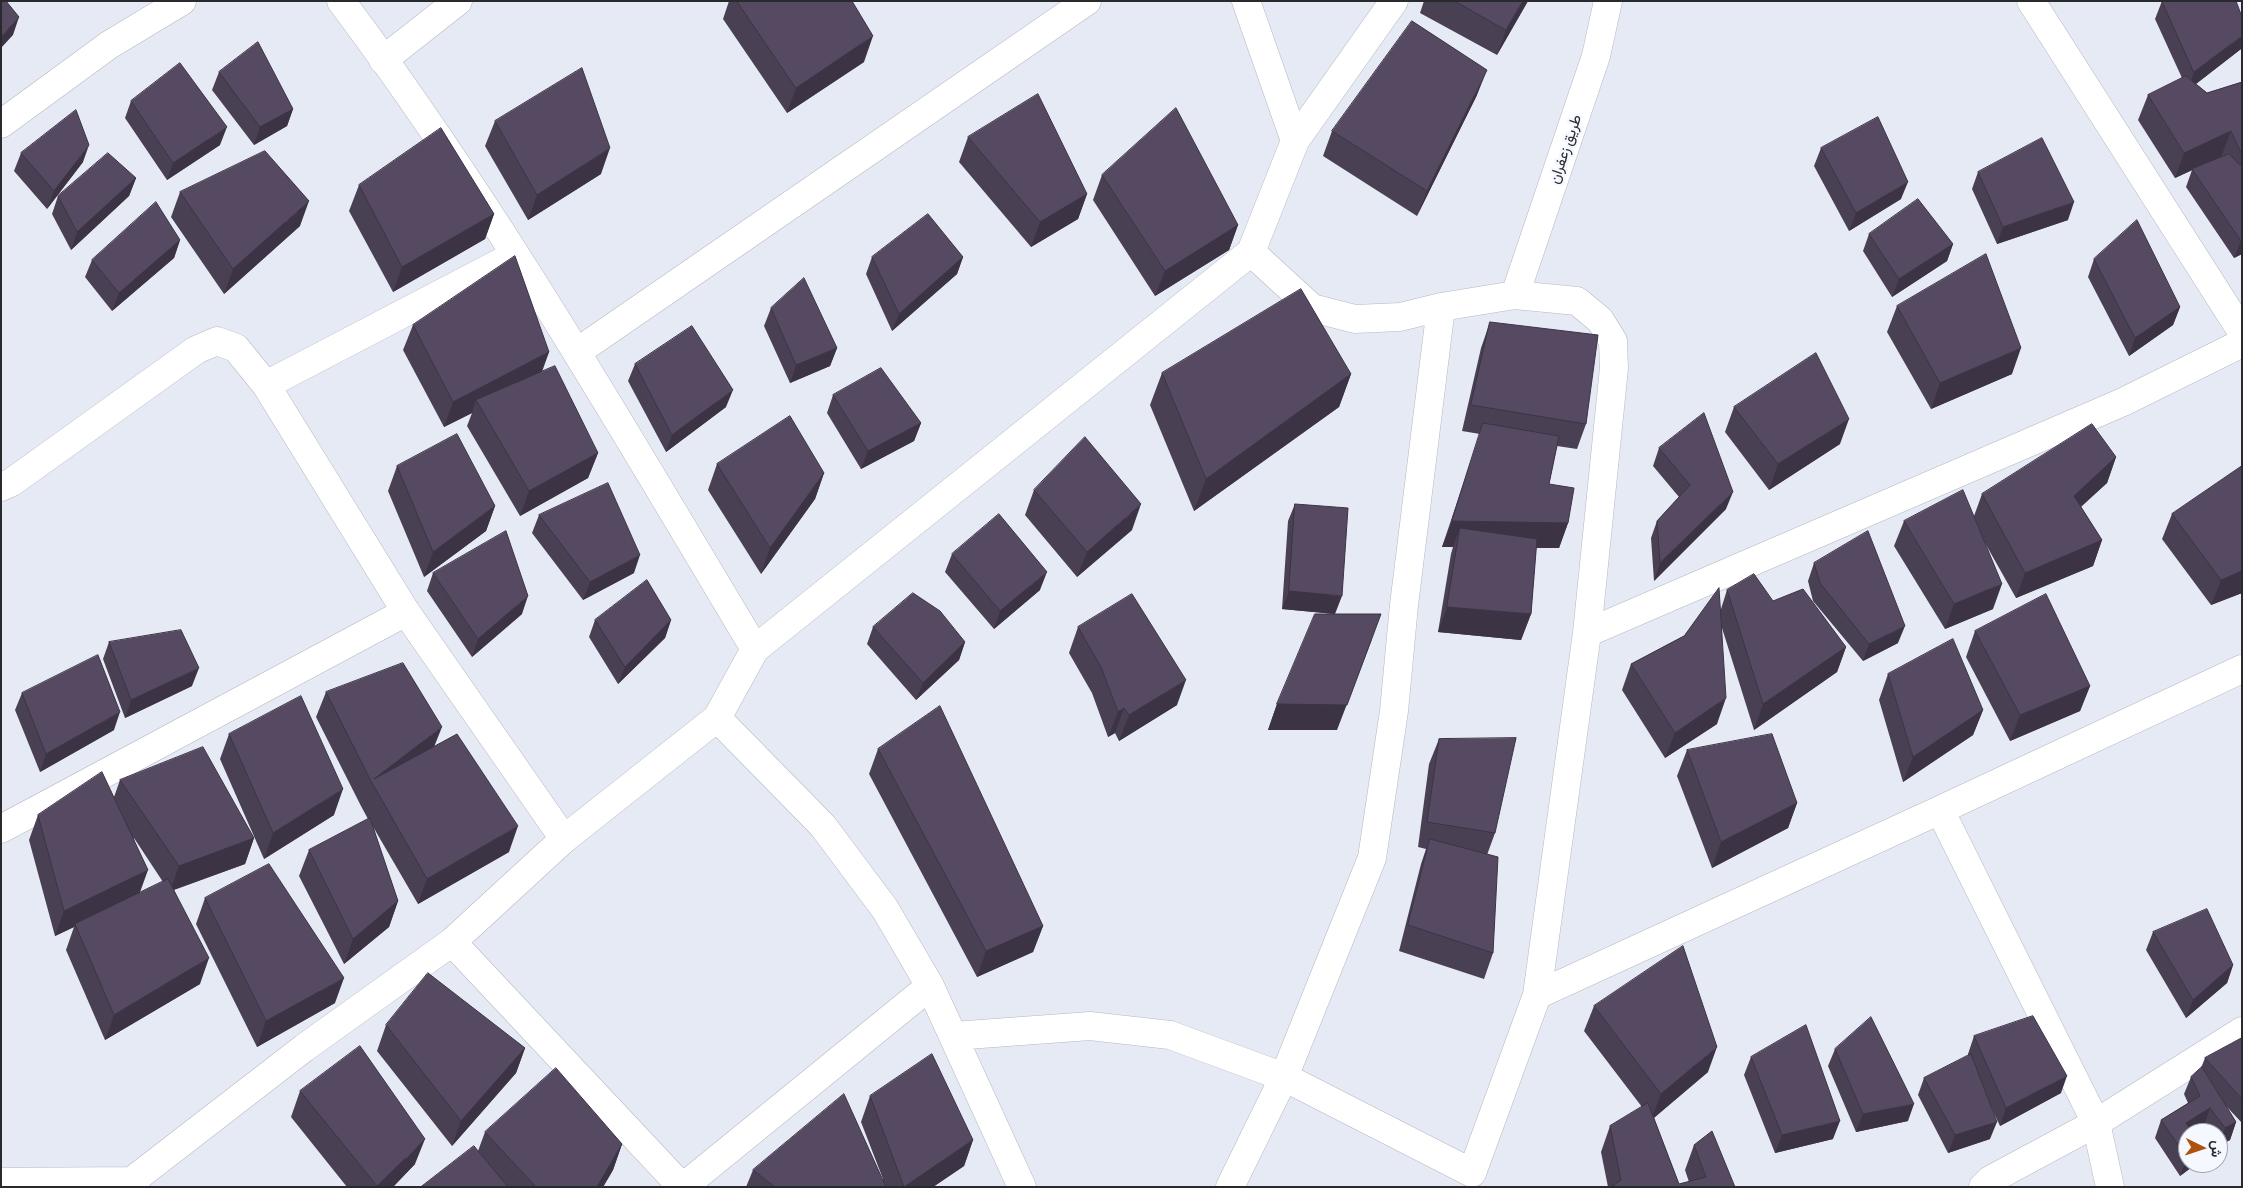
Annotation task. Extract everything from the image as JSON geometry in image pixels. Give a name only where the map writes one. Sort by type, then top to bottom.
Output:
[{"type":"street","points":[[341,1],[431,127],[577,352],[755,649]]},
{"type":"street","points":[[383,60],[458,1]]},
{"type":"street","points":[[577,352],[1088,1]]},
{"type":"street","points":[[1246,1],[1295,141]]},
{"type":"street","points":[[1,1182],[130,1185],[304,1048],[452,942],[564,839],[717,718],[755,649],[1251,252],[1295,141],[1394,1]]},
{"type":"street","name":"طريق زعفران","points":[[1515,295],[1596,56],[1608,1]]},
{"type":"street","points":[[2031,1],[2234,300],[2242,332]]},
{"type":"street","points":[[1,124],[109,45],[181,2]]},
{"type":"street","points":[[953,1036],[1090,1026],[1170,1035],[1284,1077],[1475,1182],[1537,995],[1587,634],[1614,368],[1612,341],[1600,320],[1577,302],[1515,295],[1441,307],[1400,317],[1355,319],[1312,308],[1251,252]]},
{"type":"street","points":[[266,384],[515,255]]},
{"type":"street","points":[[1230,1187],[1284,1077],[1372,858],[1394,711],[1404,605],[1441,307]]},
{"type":"street","points":[[1,487],[12,482],[165,370],[196,350],[217,341],[236,348],[266,384],[406,612],[564,839]]},
{"type":"street","points":[[1587,634],[2123,402],[2242,343]]},
{"type":"street","points":[[1,829],[406,612]]},
{"type":"street","points":[[1537,995],[2242,669]]},
{"type":"street","points":[[717,718],[823,826],[885,909],[930,986],[1022,1187]]},
{"type":"street","points":[[1940,810],[2096,1123],[2110,1187]]},
{"type":"street","points":[[452,942],[683,1187],[930,986]]},
{"type":"street","points":[[1983,1187],[1990,1180],[2096,1123],[2242,1031]]},
{"type":"building","points":[[1,1],[6,1],[19,17],[1,37]]},
{"type":"building","points":[[737,1],[852,1],[873,36],[796,88]]},
{"type":"building","points":[[1455,1],[1523,1],[1506,30]]},
{"type":"building","points":[[2162,1],[2236,1],[2242,17],[2242,36],[2194,72]]},
{"type":"building","points":[[1412,21],[1487,70],[1427,191],[1332,131]]},
{"type":"building","points":[[258,42],[293,109],[260,127],[219,72]]},
{"type":"building","points":[[180,63],[227,127],[173,163],[131,101]]},
{"type":"building","points":[[582,68],[610,148],[537,195],[495,121]]},
{"type":"building","points":[[2186,76],[2207,93],[2242,82],[2242,155],[2231,131],[2184,153],[2148,95]]},
{"type":"building","points":[[1038,94],[1087,194],[1040,222],[968,137]]},
{"type":"building","points":[[1176,108],[1238,225],[1165,271],[1102,175]]},
{"type":"building","points":[[76,110],[89,145],[54,191],[21,153]]},
{"type":"building","points":[[1878,117],[1908,182],[1856,213],[1821,148]]},
{"type":"building","points":[[441,128],[494,214],[402,267],[359,185]]},
{"type":"building","points":[[2042,138],[2074,202],[2003,227],[1978,172]]},
{"type":"building","points":[[265,151],[309,201],[233,269],[180,192]]},
{"type":"building","points":[[108,153],[136,178],[77,232],[58,196]]},
{"type":"building","points":[[2229,154],[2240,165],[2242,164],[2241,241],[2192,169]]},
{"type":"building","points":[[1918,199],[1953,244],[1899,279],[1869,234]]},
{"type":"building","points":[[156,202],[180,240],[119,293],[92,260]]},
{"type":"building","points":[[928,214],[963,257],[899,314],[872,257]]},
{"type":"building","points":[[2137,220],[2180,307],[2135,338],[2094,259]]},
{"type":"building","points":[[1986,254],[2021,348],[1940,383],[1897,306]]},
{"type":"building","points":[[515,256],[549,352],[453,402],[413,325]]},
{"type":"building","points":[[804,278],[837,348],[796,365],[771,308]]},
{"type":"building","points":[[1301,289],[1351,374],[1206,479],[1162,373]]},
{"type":"building","points":[[1490,322],[1598,335],[1586,424],[1471,405]]},
{"type":"building","points":[[692,326],[733,390],[672,435],[635,364]]},
{"type":"building","points":[[1816,353],[1849,419],[1778,464],[1734,407]]},
{"type":"building","points":[[555,366],[598,453],[529,491],[476,400]]},
{"type":"building","points":[[881,368],[921,423],[868,451],[833,395]]},
{"type":"building","points":[[1704,413],[1733,492],[1660,563],[1657,521],[1690,485],[1659,448]]},
{"type":"building","points":[[790,416],[824,473],[770,548],[717,464]]},
{"type":"building","points":[[1483,423],[1559,436],[1549,484],[1574,488],[1568,523],[1452,521]]},
{"type":"building","points":[[2092,424],[2116,457],[2074,496],[2102,540],[2025,573],[1982,494]]},
{"type":"building","points":[[457,434],[495,506],[433,552],[397,466]]},
{"type":"building","points":[[1085,437],[1141,504],[1087,552],[1034,490]]},
{"type":"building","points":[[2242,466],[2242,571],[2221,580],[2172,514]]},
{"type":"building","points":[[608,483],[640,555],[590,582],[539,515]]},
{"type":"building","points":[[1963,490],[2002,584],[1954,604],[1904,521]]},
{"type":"building","points":[[1295,504],[1348,508],[1342,596],[1289,591]]},
{"type":"building","points":[[999,514],[1047,572],[1000,611],[952,554]]},
{"type":"building","points":[[1460,528],[1537,539],[1531,614],[1447,607]]},
{"type":"building","points":[[506,531],[528,596],[478,639],[433,573]]},
{"type":"building","points":[[1868,531],[1905,626],[1869,644],[1820,583],[1814,563]]},
{"type":"building","points":[[1754,574],[1773,601],[1803,589],[1846,647],[1763,704],[1727,590]]},
{"type":"building","points":[[647,580],[671,620],[625,667],[595,620]]},
{"type":"building","points":[[1719,588],[1726,698],[1675,733],[1631,664],[1684,636]]},
{"type":"building","points":[[913,593],[940,611],[965,642],[923,683],[873,627]]},
{"type":"building","points":[[1132,594],[1186,680],[1129,715],[1124,708],[1118,712],[1101,667],[1078,627]]},
{"type":"building","points":[[2046,594],[2090,686],[2020,715],[1975,631]]},
{"type":"building","points":[[1315,614],[1381,614],[1347,705],[1277,704]]},
{"type":"building","points":[[181,630],[199,668],[131,700],[109,642]]},
{"type":"building","points":[[1953,639],[1983,710],[1913,757],[1888,674]]},
{"type":"building","points":[[98,655],[120,712],[46,754],[22,693]]},
{"type":"building","points":[[403,663],[442,727],[374,779],[457,734],[518,826],[427,879],[371,781],[326,692]]},
{"type":"building","points":[[301,696],[343,789],[273,833],[229,734]]},
{"type":"building","points":[[940,706],[1043,926],[986,951],[878,749]]},
{"type":"building","points":[[1772,734],[1797,803],[1721,842],[1687,750]]},
{"type":"building","points":[[1516,738],[1495,833],[1427,822],[1439,739]]},
{"type":"building","points":[[203,747],[254,838],[179,866],[120,780]]},
{"type":"building","points":[[102,772],[148,870],[64,911],[38,815]]},
{"type":"building","points":[[370,818],[398,901],[353,939],[309,850]]},
{"type":"building","points":[[1430,839],[1498,857],[1493,953],[1408,925]]},
{"type":"building","points":[[269,864],[344,978],[266,1021],[205,898]]},
{"type":"building","points":[[168,879],[209,958],[114,1015],[75,924]]},
{"type":"building","points":[[2207,909],[2233,965],[2193,1000],[2153,932]]},
{"type":"building","points":[[1683,946],[1717,1047],[1661,1094],[1594,1006]]},
{"type":"building","points":[[428,973],[525,1048],[461,1121],[386,1025]]},
{"type":"building","points":[[2033,1016],[2067,1076],[2006,1108],[1974,1036]]},
{"type":"building","points":[[1871,1017],[1914,1104],[1863,1114],[1835,1049]]},
{"type":"building","points":[[1806,1025],[1840,1121],[1782,1135],[1751,1057]]},
{"type":"building","points":[[2242,1038],[2242,1099],[2205,1058]]},
{"type":"building","points":[[360,1046],[425,1139],[377,1186],[300,1091]]},
{"type":"building","points":[[932,1054],[973,1140],[904,1187],[870,1096]]},
{"type":"building","points":[[1971,1054],[1997,1122],[1955,1135],[1924,1078]]},
{"type":"building","points":[[2202,1067],[2236,1122],[2228,1126],[2228,1123],[2221,1123],[2210,1108],[2186,1123],[2178,1123],[2178,1145],[2161,1120],[2200,1096],[2191,1077]]},
{"type":"building","points":[[556,1068],[622,1144],[597,1187],[536,1187],[485,1132]]},
{"type":"building","points":[[844,1094],[886,1187],[775,1187],[753,1170]]},
{"type":"building","points":[[1648,1103],[1679,1184],[1706,1177],[1694,1145],[1712,1131],[1735,1187],[1611,1187],[1621,1180],[1610,1126]]},
{"type":"building","points":[[474,1146],[508,1187],[421,1187]]}]
